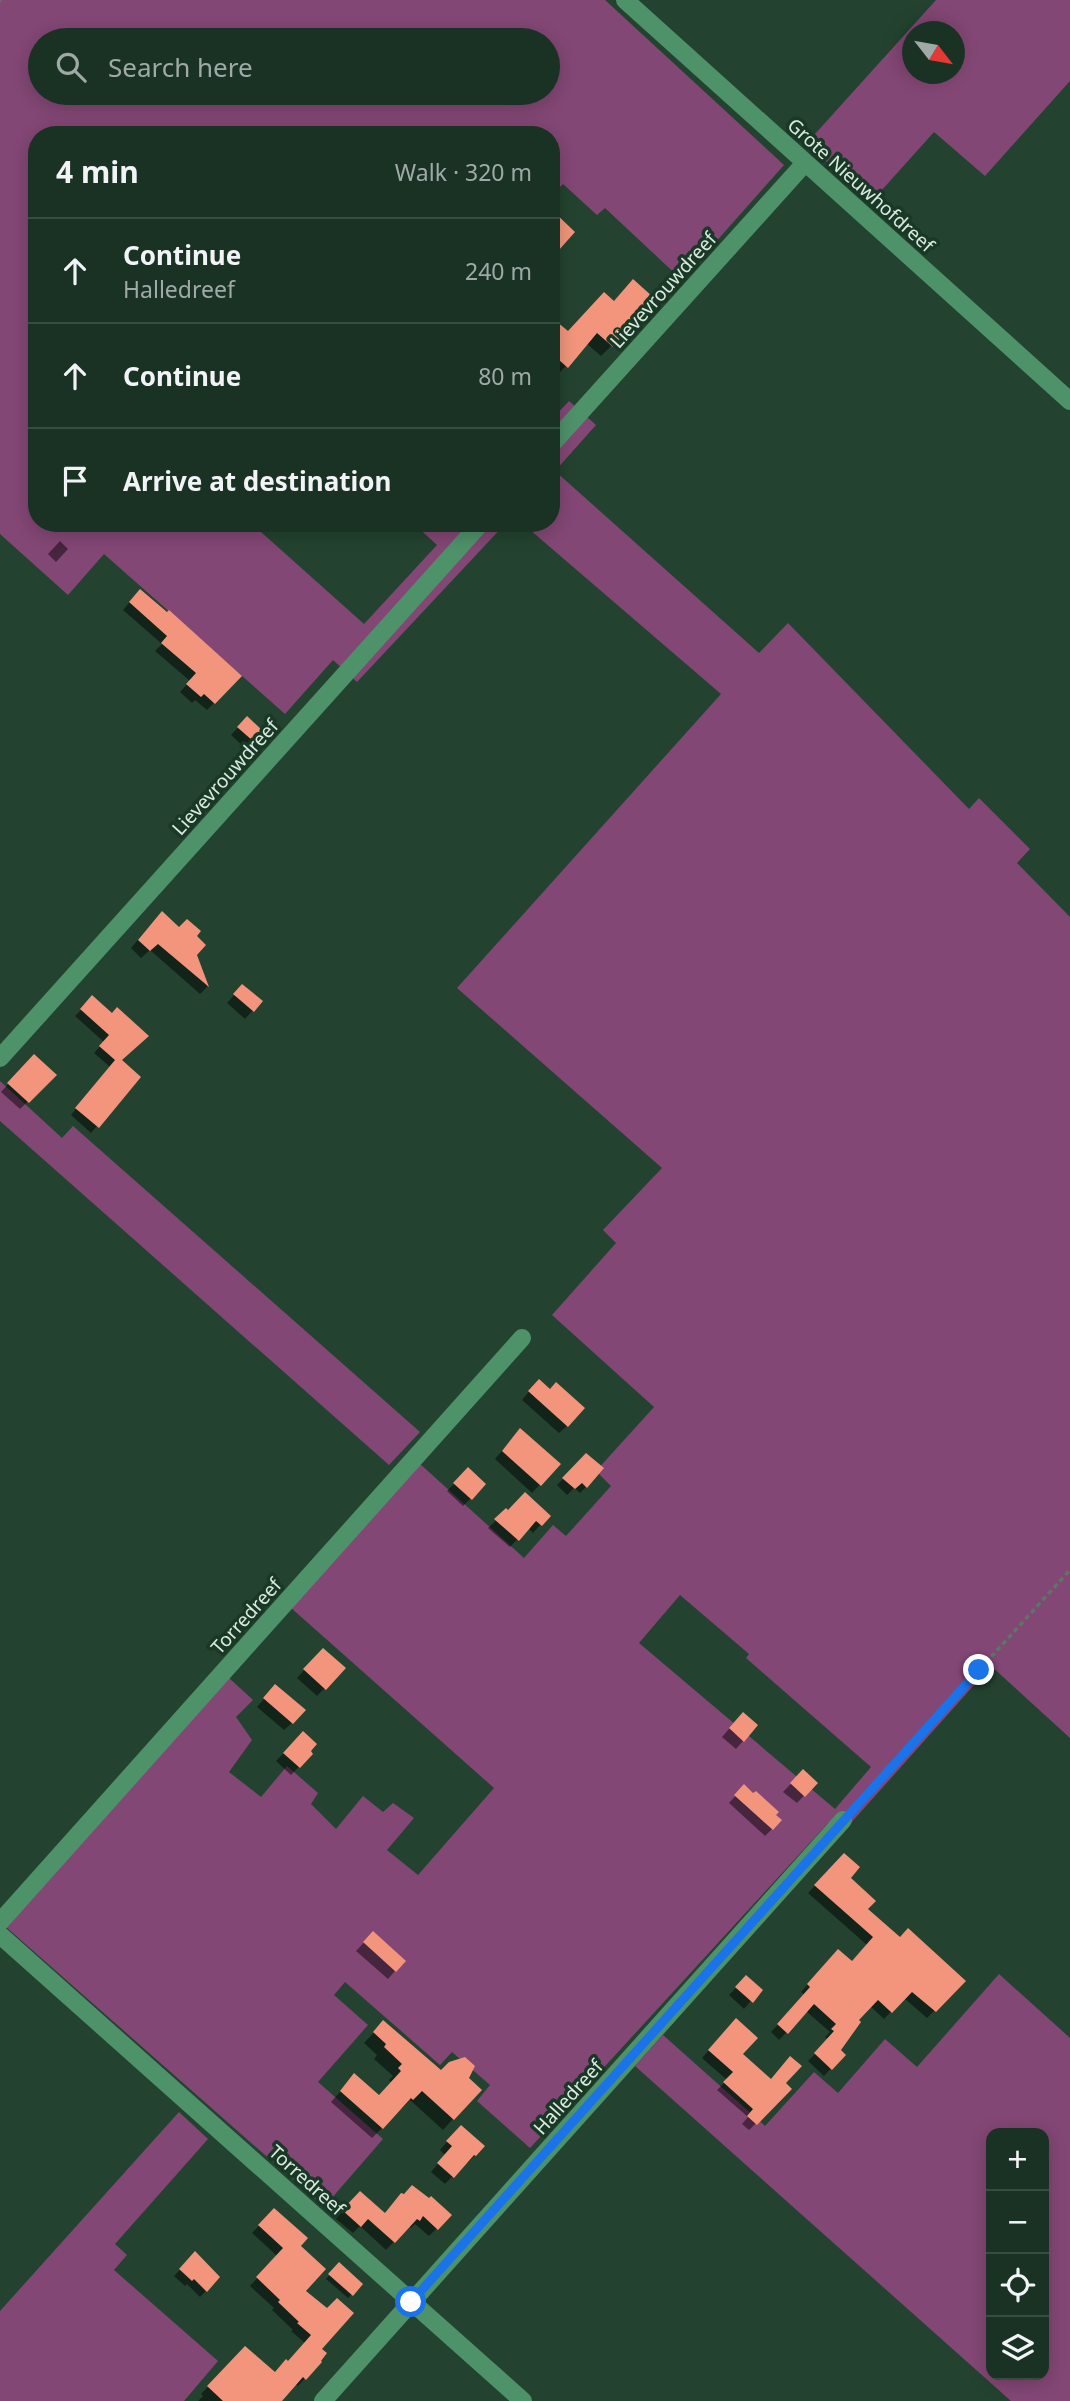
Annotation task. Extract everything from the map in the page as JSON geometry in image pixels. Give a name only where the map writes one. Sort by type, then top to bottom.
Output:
[{"type":"street","name":"Grote Nieuwhofdreef","points":[[625,0],[1070,401]]},
{"type":"street","name":"Lievevrouwdreef","points":[[560,435],[806,163]]},
{"type":"street","name":"Lievevrouwdreef","points":[[0,1058],[473,532]]},
{"type":"street","name":"Torredreef","points":[[0,1922],[522,1338]]},
{"type":"street","name":"Halledreef","points":[[323,2401],[843,1820]]},
{"type":"street","name":"Torredreef","points":[[0,1935],[523,2401]]},
{"type":"path","points":[[843,1820],[1070,1570]]},
{"type":"shaded area","points":[[0,0],[605,0],[784,165],[682,280],[605,208],[597,215],[563,184],[560,187],[560,126],[28,126],[28,532],[261,532],[364,624],[437,545],[423,532],[498,532],[357,682],[333,660],[285,714],[104,554],[68,595],[0,534]]},
{"type":"shaded area","points":[[936,0],[1070,0],[1070,81],[985,176],[934,132],[872,201],[806,144],[902,38],[902,84],[965,84],[965,21],[917,21]]},
{"type":"shaded area","points":[[569,401],[596,425],[560,465],[560,410]]},
{"type":"shaded area","points":[[560,475],[759,653],[788,623],[969,809],[979,798],[1030,849],[1017,863],[1070,917],[1070,1738],[991,1666],[841,1834],[828,1823],[530,2148],[477,2101],[490,2085],[452,2052],[440,2065],[345,1982],[334,1995],[368,2025],[318,2082],[383,2139],[324,2207],[6,1927],[228,1677],[253,1700],[236,1717],[252,1740],[229,1772],[261,1797],[287,1766],[318,1793],[311,1804],[336,1829],[363,1796],[383,1812],[393,1803],[414,1818],[387,1850],[418,1875],[494,1788],[290,1607],[419,1463],[524,1558],[553,1525],[566,1536],[611,1486],[596,1471],[654,1407],[552,1315],[616,1243],[603,1230],[662,1168],[457,988],[721,694],[532,532],[560,532]],"holes":[[[680,1595],[749,1654],[746,1658],[871,1767],[835,1809],[639,1643]]]},
{"type":"shaded area","points":[[0,1081],[62,1138],[73,1126],[420,1432],[389,1465],[0,1121]]},
{"type":"shaded area","points":[[999,1974],[1070,2038],[1070,2401],[1011,2401],[987,2380],[1049,2380],[1049,2128],[986,2128],[986,2379],[635,2066],[663,2035],[765,2126],[814,2072],[838,2093],[885,2039],[917,2067]]},
{"type":"shaded area","points":[[179,2112],[208,2139],[115,2244],[127,2255],[114,2270],[218,2361],[184,2401],[0,2401],[0,2311]]},
{"type":"building","points":[[560,218],[575,232],[560,249]]},
{"type":"building","points":[[633,279],[653,297],[613,347],[597,333],[568,368],[560,361],[560,324],[568,331],[604,292],[614,301]]},
{"type":"building","points":[[140,589],[167,612],[169,610],[242,676],[215,704],[204,694],[201,697],[186,684],[196,673],[161,643],[167,636],[129,602]]},
{"type":"building","points":[[247,716],[263,731],[253,741],[237,727]]},
{"type":"building","points":[[162,911],[179,927],[187,919],[201,931],[197,936],[206,945],[197,955],[209,987],[158,944],[150,951],[138,940]]},
{"type":"building","points":[[242,984],[263,1001],[254,1012],[233,994]]},
{"type":"building","points":[[92,995],[112,1013],[117,1007],[149,1036],[122,1060],[141,1077],[99,1128],[75,1108],[115,1060],[99,1046],[109,1035],[80,1009]]},
{"type":"building","points":[[34,1054],[57,1075],[29,1103],[7,1083]]},
{"type":"building","points":[[539,1379],[550,1389],[556,1382],[585,1408],[568,1427],[528,1391]]},
{"type":"building","points":[[520,1428],[561,1464],[541,1486],[502,1451]]},
{"type":"building","points":[[586,1453],[604,1468],[587,1488],[582,1483],[575,1489],[562,1478]]},
{"type":"building","points":[[468,1467],[486,1484],[472,1500],[453,1483]]},
{"type":"building","points":[[525,1492],[551,1516],[542,1526],[536,1521],[519,1541],[494,1519],[506,1508],[508,1510]]},
{"type":"building","points":[[323,1648],[346,1668],[326,1690],[303,1669]]},
{"type":"building","points":[[275,1684],[306,1710],[293,1724],[263,1698]]},
{"type":"building","points":[[743,1712],[758,1725],[744,1742],[729,1728]]},
{"type":"building","points":[[303,1731],[317,1744],[311,1751],[313,1754],[300,1768],[283,1753]]},
{"type":"building","points":[[803,1769],[818,1783],[805,1797],[790,1783]]},
{"type":"building","points":[[744,1784],[779,1812],[776,1815],[782,1820],[773,1830],[734,1795]]},
{"type":"building","points":[[844,1853],[860,1867],[851,1878],[876,1901],[868,1909],[900,1937],[908,1928],[966,1981],[936,2012],[912,1992],[892,2013],[878,2000],[859,2020],[861,2022],[841,2050],[846,2055],[832,2070],[814,2053],[834,2031],[831,2029],[836,2024],[814,2004],[788,2034],[777,2024],[810,1987],[807,1984],[838,1949],[852,1961],[873,1937],[814,1885]]},
{"type":"building","points":[[373,1931],[406,1961],[396,1972],[363,1942]]},
{"type":"building","points":[[746,1975],[763,1990],[753,2003],[735,1987]]},
{"type":"building","points":[[736,2018],[758,2038],[743,2054],[771,2079],[790,2056],[802,2066],[786,2083],[792,2089],[757,2125],[747,2116],[753,2109],[723,2082],[733,2072],[708,2050]]},
{"type":"building","points":[[383,2020],[441,2070],[449,2062],[465,2057],[475,2066],[469,2078],[482,2090],[454,2120],[422,2091],[413,2100],[411,2098],[383,2129],[340,2091],[354,2073],[379,2095],[401,2071],[398,2068],[402,2064],[373,2032]]},
{"type":"building","points":[[461,2125],[485,2146],[454,2178],[437,2163],[452,2146],[446,2141]]},
{"type":"building","points":[[412,2185],[429,2198],[431,2196],[452,2215],[438,2230],[423,2216],[395,2243],[368,2219],[361,2227],[342,2210],[360,2191],[385,2213],[401,2193],[404,2194]]},
{"type":"building","points":[[274,2208],[308,2238],[301,2246],[326,2269],[306,2291],[327,2308],[337,2298],[354,2313],[322,2349],[327,2353],[322,2362],[306,2380],[303,2377],[282,2401],[223,2401],[207,2386],[245,2346],[275,2372],[311,2335],[256,2277],[283,2248],[258,2225]]},
{"type":"building","points":[[195,2251],[220,2277],[207,2292],[179,2269]]},
{"type":"building","points":[[339,2262],[363,2284],[353,2296],[328,2274]]},
{"type":"route","points":[[411,2302],[979,1670]]}]
